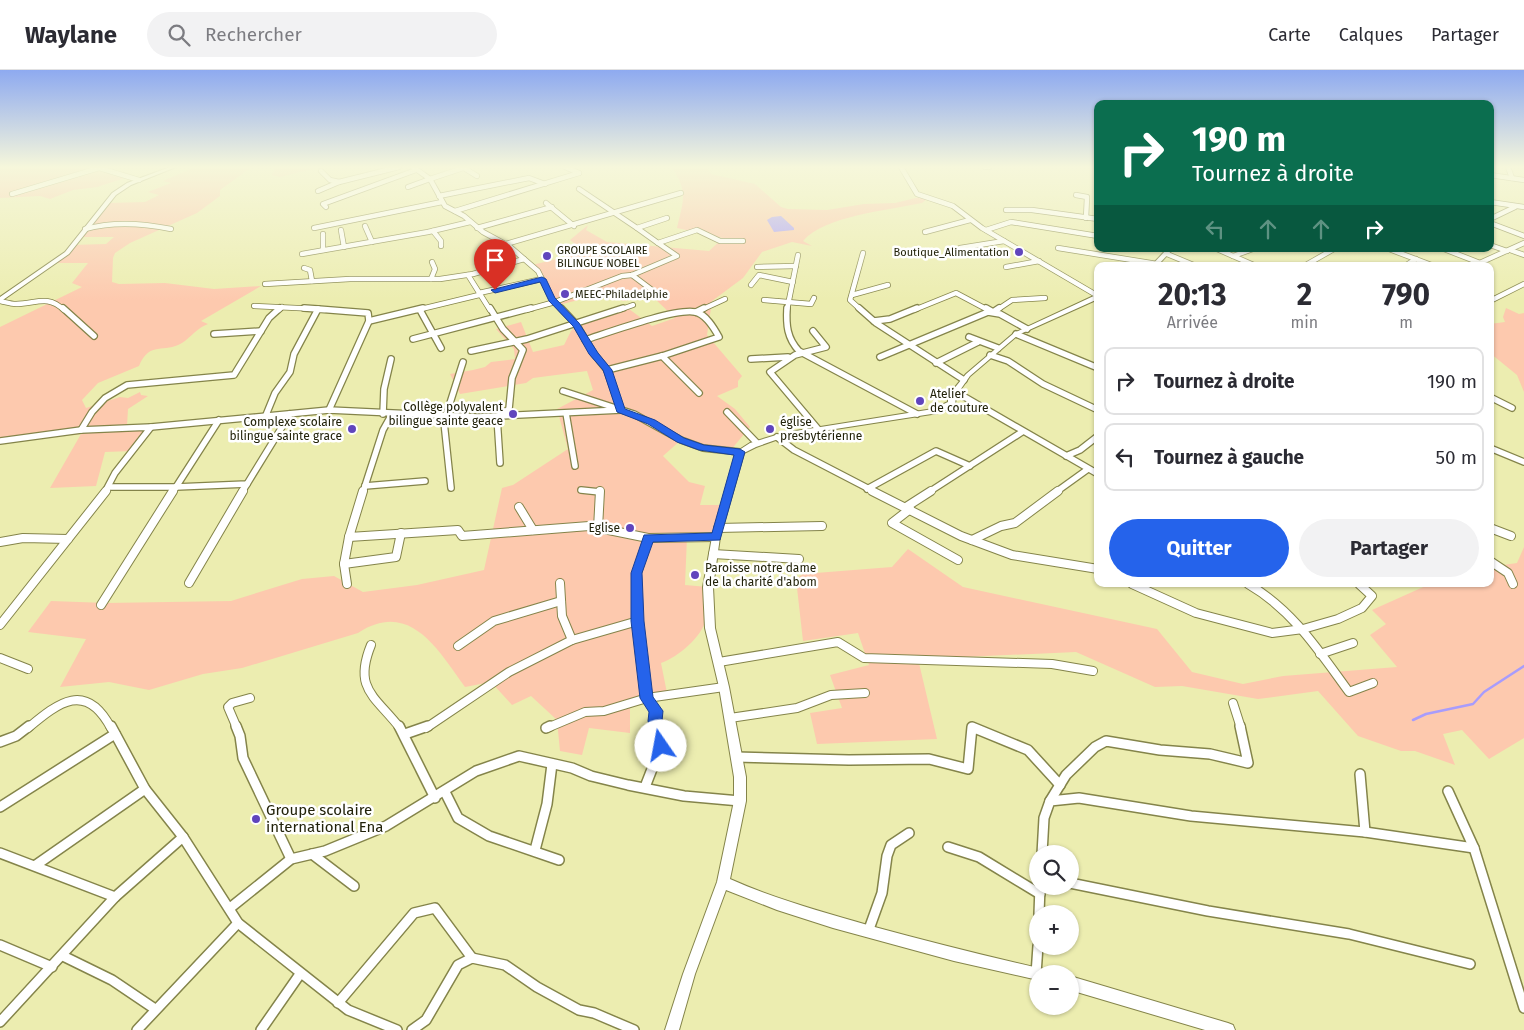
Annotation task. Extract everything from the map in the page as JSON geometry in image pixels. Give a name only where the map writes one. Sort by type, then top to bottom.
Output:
[{"type":"street","points":[[0,301],[59,260],[99,212]]},
{"type":"street","points":[[314,228],[394,212]]},
{"type":"street","points":[[456,212],[478,228],[506,244],[538,271],[555,302],[576,324],[607,370],[621,410]]},
{"type":"street","points":[[478,228],[535,212]]},
{"type":"street","points":[[558,212],[574,226]]},
{"type":"street","points":[[413,339],[494,316],[555,302],[622,276],[632,275],[677,256],[614,212]]},
{"type":"street","points":[[506,244],[624,212]]},
{"type":"street","points":[[960,212],[1004,241],[1094,294]]},
{"type":"street","points":[[1044,212],[1094,219]]},
{"type":"street","points":[[1086,218],[1087,212]]},
{"type":"street","points":[[637,228],[667,218]]},
{"type":"street","points":[[925,232],[970,220]]},
{"type":"street","points":[[85,229],[119,222],[142,223],[171,230]]},
{"type":"street","points":[[302,254],[433,231],[470,222]]},
{"type":"street","points":[[986,230],[1011,222],[1094,235]]},
{"type":"street","points":[[1494,225],[1524,236]]},
{"type":"street","points":[[365,226],[372,242]]},
{"type":"street","points":[[341,230],[344,247]]},
{"type":"street","points":[[658,243],[697,230],[720,241],[743,241]]},
{"type":"street","points":[[433,231],[441,241],[441,246]]},
{"type":"street","points":[[323,234],[323,250]]},
{"type":"street","points":[[960,248],[1004,241]]},
{"type":"street","points":[[1482,262],[1524,243]]},
{"type":"street","points":[[1494,246],[1524,255]]},
{"type":"street","points":[[1058,248],[1138,262]]},
{"type":"street","points":[[1158,262],[1167,252]]},
{"type":"street","points":[[1170,252],[1189,262]]},
{"type":"street","points":[[1224,252],[1247,262]]},
{"type":"street","points":[[1233,256],[1244,252]]},
{"type":"street","points":[[1311,262],[1329,252]]},
{"type":"street","points":[[1397,252],[1424,262]]},
{"type":"street","points":[[1452,252],[1477,262]]},
{"type":"street","points":[[862,253],[850,300],[874,322],[964,380]]},
{"type":"street","points":[[798,255],[786,311],[789,339],[799,351],[917,414]]},
{"type":"street","points":[[266,284],[312,281],[430,279],[468,275],[524,259]]},
{"type":"street","points":[[1411,262],[1416,259]]},
{"type":"street","points":[[1006,267],[1039,261]]},
{"type":"street","points":[[430,279],[435,269],[432,262]]},
{"type":"street","points":[[757,267],[796,266]]},
{"type":"street","points":[[304,268],[310,270],[312,281]]},
{"type":"street","points":[[468,275],[503,329],[523,350],[514,367],[509,392],[509,409],[497,417]]},
{"type":"street","points":[[632,275],[660,296]]},
{"type":"street","points":[[751,285],[759,276],[793,282]]},
{"type":"street","points":[[369,321],[542,279]]},
{"type":"street","points":[[1494,299],[1524,284]]},
{"type":"street","points":[[852,295],[888,285]]},
{"type":"street","points":[[874,322],[890,319],[956,293],[1027,328]]},
{"type":"street","points":[[764,300],[810,304],[814,298]]},
{"type":"street","points":[[880,357],[981,314],[992,312],[1012,300],[1044,298]]},
{"type":"street","points":[[563,391],[602,402],[652,422],[681,440],[703,448],[740,452],[758,443],[777,437],[935,411],[952,402],[952,396],[964,380],[1016,334],[1094,298]]},
{"type":"street","points":[[585,340],[661,318],[696,312],[725,299]]},
{"type":"street","points":[[0,301],[15,304],[42,300],[56,302],[94,336]]},
{"type":"street","points":[[471,351],[517,342],[633,305]]},
{"type":"street","points":[[254,306],[364,312],[370,314],[369,321],[329,410]]},
{"type":"street","points":[[81,430],[92,412],[105,398],[128,384],[234,375],[269,318],[282,308]]},
{"type":"street","points":[[266,415],[275,393],[290,372],[294,354],[318,309]]},
{"type":"street","points":[[420,310],[435,334],[441,348]]},
{"type":"street","points":[[607,370],[662,356],[719,337],[708,322],[696,312]]},
{"type":"street","points":[[214,334],[261,331]]},
{"type":"street","points":[[813,331],[826,347],[799,351],[788,357],[770,372],[818,429]]},
{"type":"street","points":[[1016,334],[1094,366]]},
{"type":"street","points":[[969,337],[998,348]]},
{"type":"street","points":[[936,363],[978,342]]},
{"type":"street","points":[[990,355],[1008,361],[1043,384],[1094,408]]},
{"type":"street","points":[[662,356],[699,393]]},
{"type":"street","points":[[751,359],[788,357]]},
{"type":"street","points":[[383,414],[384,389],[391,360]]},
{"type":"street","points":[[451,488],[445,445],[446,414],[463,362]]},
{"type":"street","points":[[956,392],[1022,432],[1094,472]]},
{"type":"street","points":[[1494,400],[1512,408]]},
{"type":"street","points":[[0,441],[20,440],[81,430],[151,427],[329,410],[383,414],[446,414],[497,417],[621,410]]},
{"type":"street","points":[[727,412],[758,443]]},
{"type":"street","points":[[566,413],[575,466]]},
{"type":"street","points":[[190,583],[290,414]]},
{"type":"street","points":[[346,584],[344,564],[349,537],[383,430],[392,414]]},
{"type":"street","points":[[497,417],[500,464]]},
{"type":"street","points":[[101,605],[219,420]]},
{"type":"street","points":[[0,624],[109,487],[115,473],[151,427]]},
{"type":"street","points":[[958,560],[892,523],[908,508],[1022,432]]},
{"type":"street","points":[[777,437],[794,450],[972,540],[1012,555],[1094,568]]},
{"type":"street","points":[[1066,456],[1080,450],[1094,439]]},
{"type":"street","points":[[868,489],[936,451],[970,466]]},
{"type":"street","points":[[1494,451],[1524,462]]},
{"type":"street","points":[[672,1030],[689,974],[723,882],[740,802],[740,777],[708,609],[709,572],[717,532],[740,452]]},
{"type":"street","points":[[972,540],[1000,526],[1015,523],[1028,511],[1088,469]]},
{"type":"street","points":[[365,486],[425,481]]},
{"type":"street","points":[[109,487],[247,484]]},
{"type":"street","points":[[581,490],[600,491],[598,528]]},
{"type":"street","points":[[519,507],[533,530]]},
{"type":"street","points":[[349,537],[458,530],[462,536],[589,526],[648,538],[822,526]]},
{"type":"street","points":[[1494,530],[1511,536]]},
{"type":"street","points":[[344,564],[396,558],[401,533]]},
{"type":"street","points":[[0,542],[23,538],[68,539]]},
{"type":"street","points":[[645,787],[661,746],[655,721],[656,711],[647,698],[638,621],[637,573],[648,538]]},
{"type":"street","points":[[713,554],[799,559]]},
{"type":"street","points":[[1494,563],[1509,572],[1513,577],[1513,584]]},
{"type":"street","points":[[560,583],[562,616],[572,640]]},
{"type":"street","points":[[1139,587],[1196,613],[1272,633],[1303,629],[1338,619],[1370,601],[1372,596],[1362,587]]},
{"type":"street","points":[[1254,587],[1263,591],[1303,629],[1349,692],[1373,683]]},
{"type":"street","points":[[458,646],[494,621],[561,601]]},
{"type":"street","points":[[405,734],[424,729],[509,672],[572,640],[638,621]]},
{"type":"street","points":[[719,662],[838,642],[864,658],[1052,664],[1093,671]]},
{"type":"street","points":[[1320,654],[1353,643]]},
{"type":"street","points":[[371,645],[363,668],[363,675],[368,687],[405,734],[424,782],[435,798]]},
{"type":"street","points":[[0,658],[28,668]]},
{"type":"street","points":[[546,728],[585,712],[604,711],[647,698],[724,687]]},
{"type":"street","points":[[730,718],[797,708],[831,695],[865,693]]},
{"type":"street","points":[[0,742],[16,736],[58,706],[77,698],[97,707],[105,716],[145,789],[183,837],[230,908],[238,924],[348,1010],[380,1028],[397,1030]]},
{"type":"street","points":[[250,698],[232,702],[228,708],[240,736],[243,758],[291,859]]},
{"type":"street","points":[[1042,845],[1044,818],[1050,802],[1066,775],[1088,754],[1106,741],[1160,750],[1210,754],[1248,763],[1246,742],[1233,703]]},
{"type":"street","points":[[736,757],[849,760],[929,759],[968,769],[972,727],[1028,750],[1060,785]]},
{"type":"street","points":[[0,807],[115,734]]},
{"type":"street","points":[[230,908],[291,859],[325,851],[386,826],[445,792],[476,771],[502,760],[518,756],[572,768],[600,778],[684,796],[740,802]]},
{"type":"street","points":[[534,850],[547,804],[552,764]]},
{"type":"street","points":[[1360,774],[1365,832]]},
{"type":"street","points":[[36,864],[145,789]]},
{"type":"street","points":[[445,792],[458,818],[489,836],[559,860]]},
{"type":"street","points":[[1448,792],[1474,848],[1524,1008]]},
{"type":"street","points":[[1050,802],[1079,798],[1126,808],[1365,832],[1474,848]]},
{"type":"street","points":[[868,932],[882,893],[887,856],[891,845],[909,833]]},
{"type":"street","points":[[0,1022],[63,956],[115,897],[183,837]]},
{"type":"street","points":[[948,847],[979,857],[1029,884]]},
{"type":"street","points":[[0,853],[36,864],[115,897]]},
{"type":"street","points":[[312,854],[354,886]]},
{"type":"street","points":[[723,882],[784,907],[868,932],[984,963],[1029,972]]},
{"type":"street","points":[[1079,885],[1208,911],[1349,934],[1470,964]]},
{"type":"street","points":[[338,1003],[414,913],[435,908],[472,958]]},
{"type":"street","points":[[137,1030],[238,924]]},
{"type":"street","points":[[0,945],[17,948],[34,961],[52,967]]},
{"type":"street","points":[[63,956],[112,980],[155,1009]]},
{"type":"street","points":[[412,1030],[426,1020],[458,965],[472,958],[505,964],[537,987],[579,1010],[594,1013],[634,1030]]},
{"type":"street","points":[[261,1030],[300,974]]},
{"type":"street","points":[[1079,986],[1228,1030]]},
{"type":"shaded area","points":[[99,212],[199,212],[130,243],[115,253],[112,282],[119,284],[165,283],[214,289],[261,286],[201,321],[208,324],[197,330],[182,343],[169,348],[153,350],[143,358],[139,366],[98,383],[82,400],[86,408],[120,397],[128,398],[140,392],[141,395],[148,396],[128,409],[127,426],[149,426],[132,451],[105,452],[96,486],[50,488],[81,434],[0,440],[0,327],[82,287],[72,283],[88,263],[55,263],[71,245],[106,244],[114,237],[78,237]]},
{"type":"shaded area","points":[[680,212],[876,212],[841,220],[813,232],[803,241],[812,246],[792,242],[762,252],[743,278],[712,301],[707,335],[742,376],[738,381],[738,387],[717,396],[735,409],[750,427],[730,451],[703,448],[681,440],[663,456],[689,482],[705,486],[700,505],[720,505],[721,507],[716,537],[687,537],[685,585],[708,587],[707,615],[704,626],[688,646],[675,656],[661,663],[667,693],[630,705],[630,733],[589,728],[582,755],[560,751],[557,720],[531,696],[512,705],[491,682],[465,687],[444,658],[421,633],[408,625],[393,622],[376,624],[358,633],[242,668],[203,674],[149,690],[109,682],[60,687],[86,639],[28,632],[51,601],[106,603],[231,601],[302,579],[334,576],[363,592],[417,585],[484,570],[502,488],[513,485],[568,449],[557,409],[593,390],[587,371],[533,378],[526,383],[460,394],[450,374],[485,367],[491,362],[515,359],[514,349],[496,329],[521,322],[533,352],[564,345],[571,331],[578,324],[629,309],[652,326],[675,318],[652,296],[623,301],[607,293],[558,305],[532,265],[565,257],[574,243],[570,240],[588,225],[586,230],[607,242],[709,251],[723,238],[677,228]]},
{"type":"shaded area","points":[[781,216],[794,230],[774,232],[767,220],[772,217]]},
{"type":"shaded area","points":[[1506,308],[1519,314],[1524,313],[1524,392],[1517,375],[1494,356],[1494,323],[1505,322],[1503,317]]},
{"type":"shaded area","points":[[1524,547],[1524,738],[1489,759],[1462,730],[1443,734],[1455,765],[1415,751],[1401,751],[1358,736],[1318,691],[1258,699],[1182,686],[1155,687],[1076,652],[918,659],[937,739],[817,744],[810,713],[842,708],[830,675],[869,665],[858,633],[803,641],[796,579],[803,574],[892,567],[908,549],[963,587],[1157,629],[1192,672],[1243,684],[1283,676],[1397,667],[1370,635],[1386,624],[1372,610],[1423,587],[1494,587],[1494,566],[1517,563]]},
{"type":"waterway","points":[[1413,720],[1426,714],[1473,704],[1484,692],[1524,666]]},
{"type":"place","name":"Boutique_Alimentation","points":[[1019,252]]},
{"type":"place","name":"GROUPE SCOLAIRE BILINGUE NOBEL","points":[[547,256]]},
{"type":"place","name":"MEEC-Philadelphie","points":[[565,294]]},
{"type":"place","name":"Atelier de couture","points":[[920,401]]},
{"type":"place","name":"Collège polyvalent bilingue sainte geace","points":[[513,414]]},
{"type":"place","name":"Complexe scolaire bilingue sainte grace","points":[[352,429]]},
{"type":"place","name":"église presbytérienne","points":[[770,429]]},
{"type":"place","name":"Eglise","points":[[630,528]]},
{"type":"place","name":"Paroisse notre dame de la charité d'abom","points":[[695,575]]},
{"type":"place","name":"Groupe scolaire international Ena","points":[[256,819]]},
{"type":"route","points":[[495,290],[542,279],[552,299],[576,324],[594,354],[607,370],[621,410],[652,422],[681,440],[703,448],[740,452],[737,457],[716,537],[648,538],[637,573],[638,621],[647,698],[656,711],[655,721],[661,746]]}]
